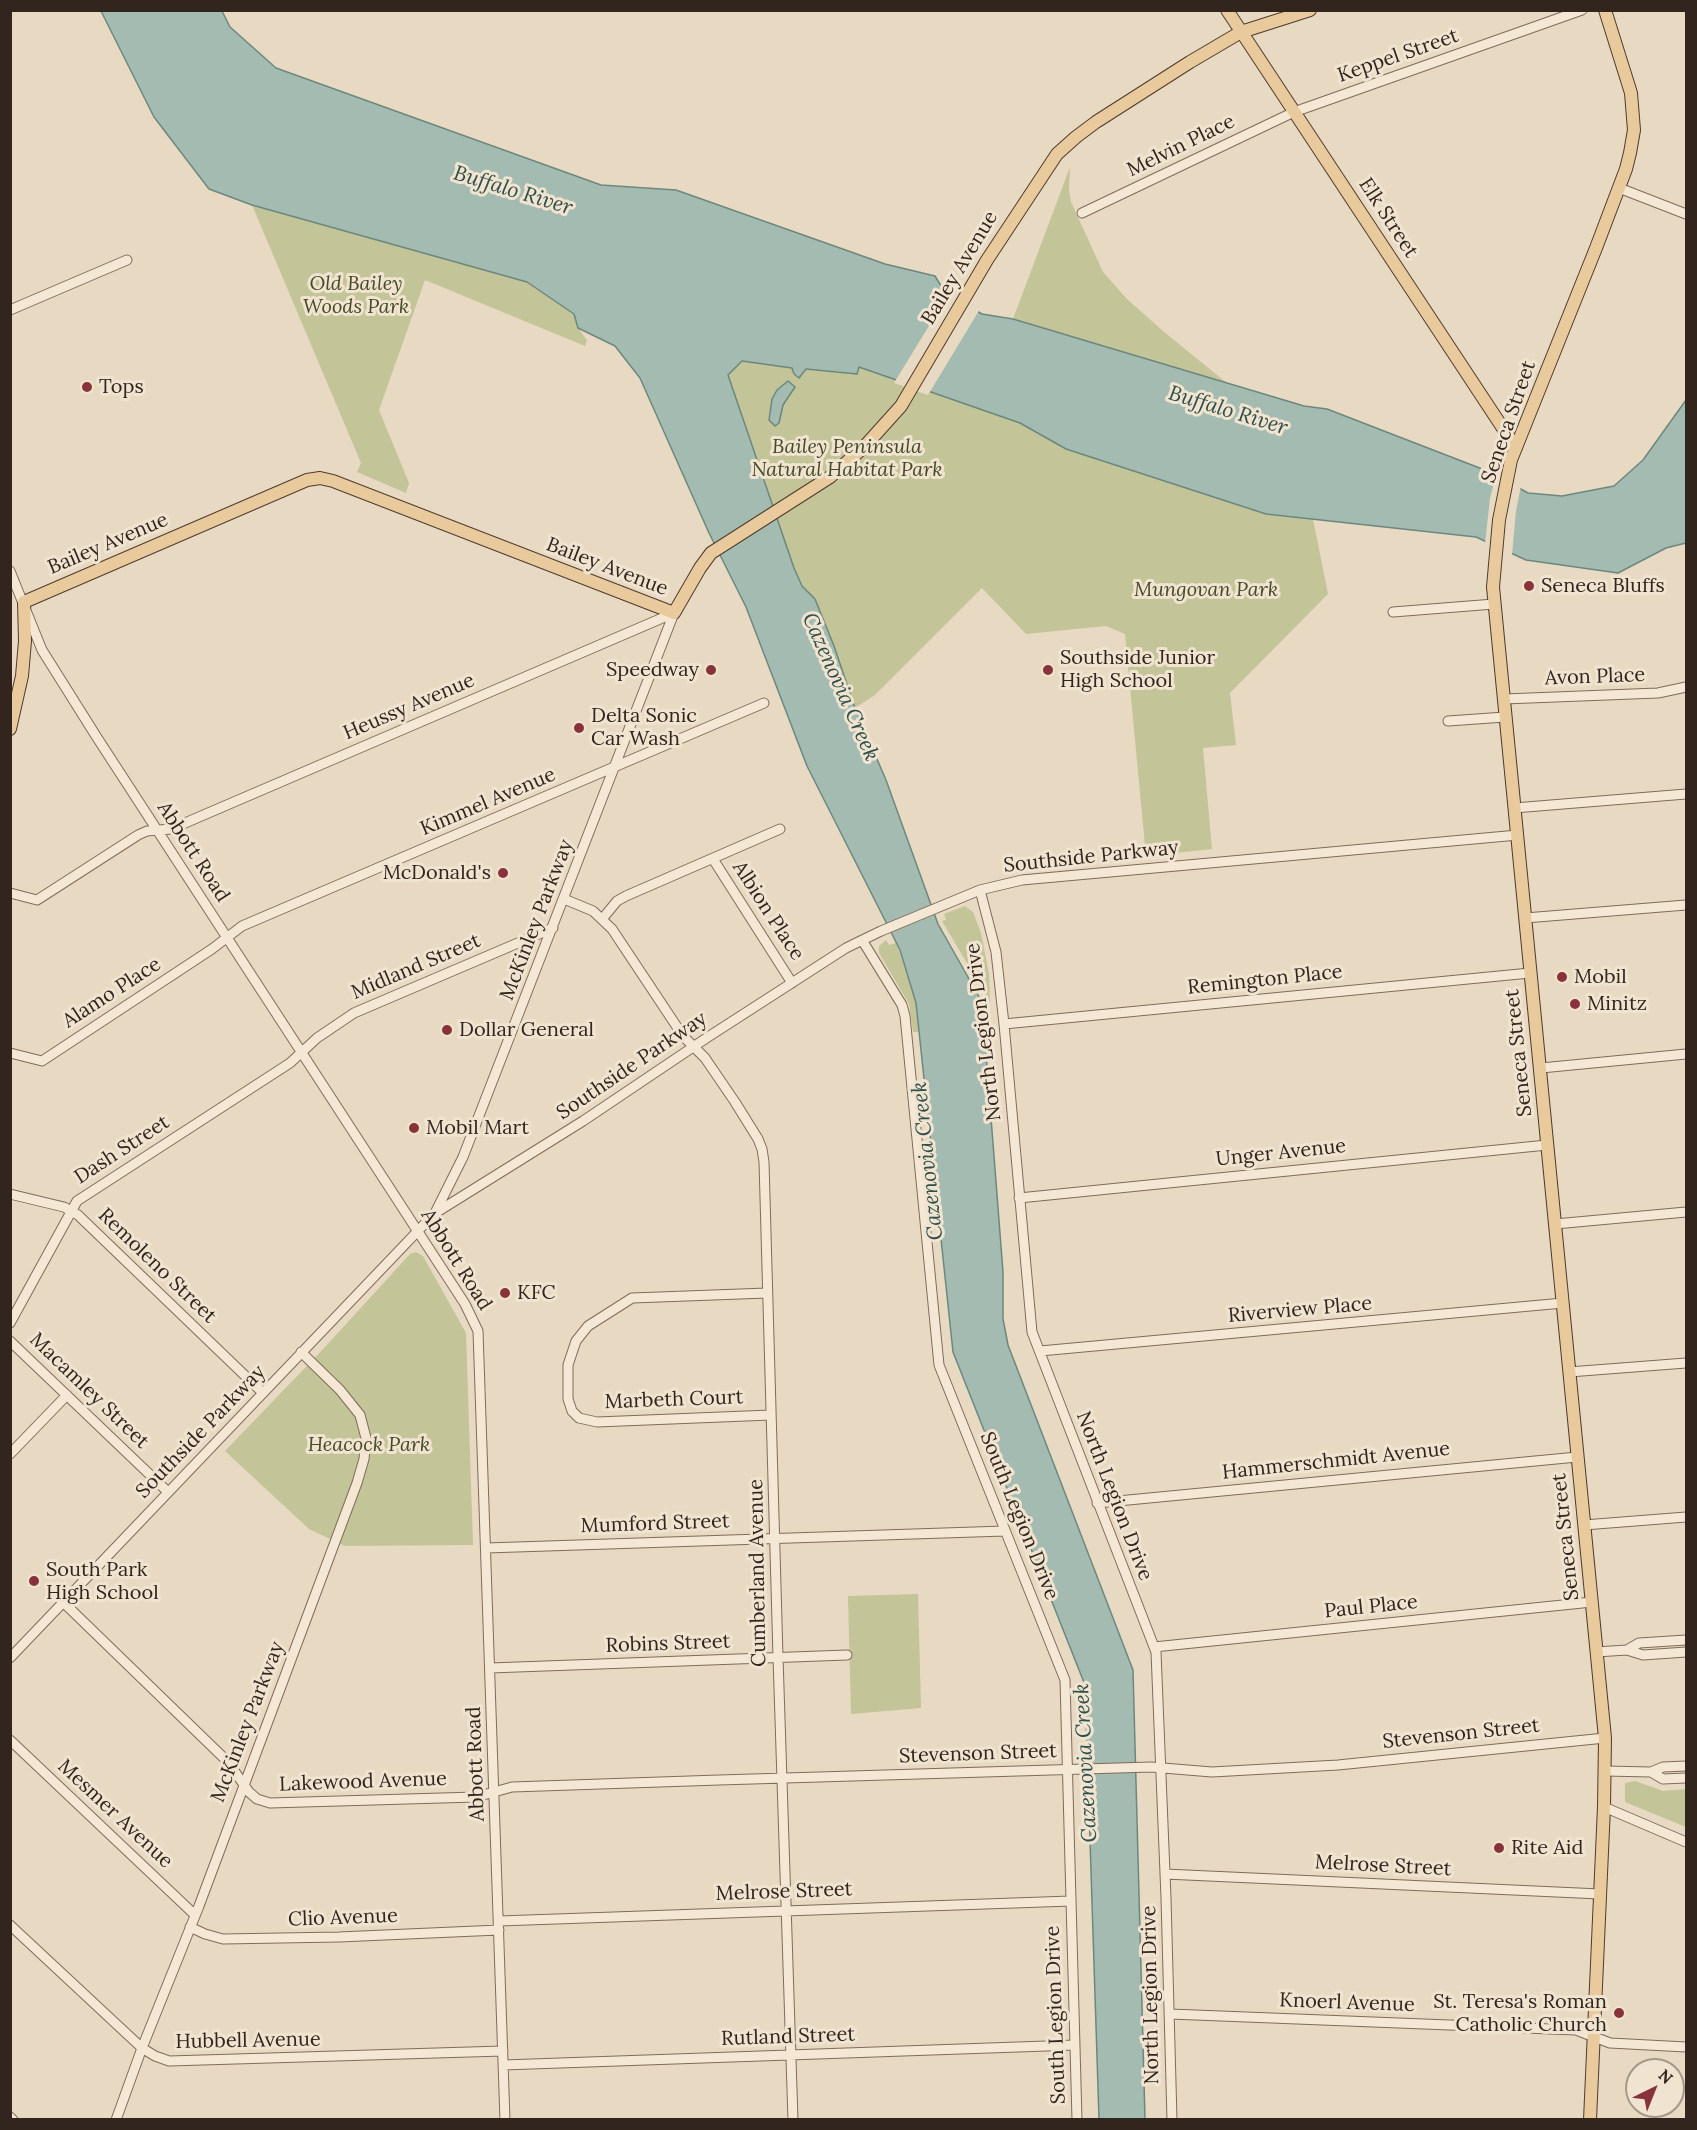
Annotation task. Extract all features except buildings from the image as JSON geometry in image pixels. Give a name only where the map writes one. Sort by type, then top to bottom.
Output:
[{"type":"main road","name":"Elk Street","points":[[1227,10],[1514,454]]},
{"type":"main road","name":"Bailey Avenue","points":[[24,602],[307,480],[320,478],[333,481],[674,614],[711,553],[830,477],[865,446],[901,406],[964,299],[1057,154],[1096,122],[1241,32],[1310,10]]},
{"type":"main road","name":"Seneca Street","points":[[1590,2120],[1605,1738],[1493,581],[1499,520],[1514,454],[1619,188],[1626,169],[1634,130],[1631,93],[1605,10]]},
{"type":"main road","points":[[11,726],[21,684],[26,641],[24,602]]},
{"type":"street","name":"Keppel Street","points":[[1294,112],[1582,10]]},
{"type":"street","name":"Melvin Place","points":[[1082,213],[1294,112]]},
{"type":"street","points":[[1619,188],[1686,214]]},
{"type":"street","points":[[10,310],[127,260]]},
{"type":"street","name":"Abbott Road","points":[[10,571],[42,650],[465,1304],[478,1331],[505,2120]]},
{"type":"street","points":[[1393,612],[1494,604]]},
{"type":"street","name":"McKinley Parkway","points":[[418,1232],[435,1214],[459,1167],[674,614]]},
{"type":"street","name":"Heussy Avenue","points":[[10,893],[37,900],[138,835],[147,831],[171,829],[674,614]]},
{"type":"street","name":"Avon Place","points":[[1503,699],[1658,693],[1686,687]]},
{"type":"street","name":"Kimmel Avenue","points":[[227,937],[242,926],[764,703]]},
{"type":"street","points":[[1448,721],[1505,717]]},
{"type":"street","points":[[1514,807],[1686,794]]},
{"type":"street","points":[[564,899],[593,911],[603,918],[612,906],[626,896],[780,829]]},
{"type":"street","name":"Southside Parkway","points":[[435,1214],[583,1121],[792,982],[862,940],[980,890],[1022,879],[1518,835]]},
{"type":"street","name":"Albion Place","points":[[713,859],[792,982]]},
{"type":"street","name":"North Legion Drive","points":[[980,890],[996,952],[1032,1332],[1156,1652],[1166,1874],[1172,2120]]},
{"type":"street","points":[[1525,918],[1686,905]]},
{"type":"street","name":"Cumberland Avenue","points":[[603,918],[620,939],[683,1036],[705,1058],[735,1102],[762,1149],[793,2120]]},
{"type":"street","name":"Midland Street","points":[[301,1052],[354,1013],[553,928]]},
{"type":"street","name":"Alamo Place","points":[[10,1053],[42,1061],[227,937]]},
{"type":"street","name":"South Legion Drive","points":[[862,940],[902,1005],[905,1016],[939,1365],[1065,1680],[1071,1769],[1071,1901],[1077,2120]]},
{"type":"street","name":"Remington Place","points":[[1004,1024],[1530,973]]},
{"type":"street","name":"Dash Street","points":[[10,1323],[77,1201],[290,1064],[301,1052]]},
{"type":"street","points":[[1540,1068],[1686,1054]]},
{"type":"street","name":"Unger Avenue","points":[[1019,1198],[1547,1145]]},
{"type":"street","name":"Remoleno Street","points":[[10,1194],[72,1210],[262,1392]]},
{"type":"street","points":[[1555,1224],[1686,1212]]},
{"type":"street","name":"Southside Parkway","points":[[10,1658],[262,1392],[418,1232]]},
{"type":"street","name":"Marbeth Court","points":[[767,1293],[632,1298],[588,1326],[576,1341],[568,1365],[568,1399],[572,1411],[579,1418],[597,1422],[771,1415]]},
{"type":"street","name":"Riverview Place","points":[[1040,1351],[1563,1303]]},
{"type":"street","name":"Macamley Street","points":[[10,1341],[168,1492]]},
{"type":"street","name":"McKinley Parkway","points":[[116,2120],[357,1483],[366,1448],[360,1415],[340,1390],[301,1352]]},
{"type":"street","points":[[1569,1372],[1686,1363]]},
{"type":"street","points":[[10,1454],[67,1395]]},
{"type":"street","name":"Hammerschmidt Avenue","points":[[1097,1503],[1577,1457]]},
{"type":"street","points":[[1584,1525],[1686,1517]]},
{"type":"street","name":"Mumford Street","points":[[486,1548],[1005,1531]]},
{"type":"street","name":"Lakewood Avenue","points":[[63,1602],[227,1761],[249,1792],[258,1799],[270,1803],[476,1797],[495,1793]]},
{"type":"street","name":"Paul Place","points":[[1154,1647],[1592,1602]]},
{"type":"street","points":[[1627,1650],[1638,1643],[1686,1640]]},
{"type":"street","points":[[1596,1652],[1627,1650],[1643,1655],[1686,1652]]},
{"type":"street","name":"Robins Street","points":[[490,1668],[847,1655]]},
{"type":"street","name":"Stevenson Street","points":[[495,1793],[512,1787],[1071,1769],[1161,1767],[1212,1772],[1338,1765],[1605,1738]]},
{"type":"street","name":"Mesmer Avenue","points":[[10,1740],[195,1915]]},
{"type":"street","points":[[1605,1771],[1651,1772],[1663,1767],[1686,1766]]},
{"type":"street","points":[[1651,1772],[1663,1779],[1686,1778]]},
{"type":"street","points":[[1604,1807],[1686,1842]]},
{"type":"street","name":"Melrose Street","points":[[1166,1874],[1600,1894]]},
{"type":"street","name":"Melrose Street","points":[[499,1925],[787,1910],[1071,1901]]},
{"type":"street","name":"Hubbell Avenue","points":[[10,1925],[142,2048],[163,2059],[182,2062],[502,2051]]},
{"type":"street","name":"Clio Avenue","points":[[190,1927],[223,1940],[339,1937],[499,1925]]},
{"type":"street","name":"Knoerl Avenue","points":[[1170,2014],[1576,2030],[1610,2043],[1686,2047]]},
{"type":"street","name":"Rutland Street","points":[[503,2065],[1075,2045]]},
{"type":"green space","points":[[1070,167],[1071,202],[1103,272],[1127,299],[1228,384],[1013,319]]},
{"type":"green space","name":"Old Bailey Woods Park","points":[[252,205],[527,282],[574,314],[578,328],[587,340],[585,346],[425,280],[379,410],[409,483],[406,493],[357,472],[361,463]]},
{"type":"green space","name":"Mungovan Park","points":[[741,361],[857,374],[859,367],[1020,423],[1066,449],[1266,514],[1313,519],[1328,594],[1230,693],[1236,745],[1203,748],[1212,849],[1146,856],[1125,634],[1106,626],[1026,634],[982,588],[875,695],[855,708],[815,599],[802,586],[794,568],[728,375]]},
{"type":"green space","points":[[965,906],[973,912],[981,933],[989,974],[990,1002],[942,921],[946,920],[944,914]]},
{"type":"green space","points":[[886,940],[889,945],[896,943],[899,950],[916,1003],[919,1032],[913,1032],[909,1004],[879,953],[879,946]]},
{"type":"green space","name":"Heacock Park","points":[[416,1252],[423,1256],[466,1333],[473,1545],[345,1546],[309,1529],[225,1451],[410,1254]]},
{"type":"green space","points":[[918,1594],[921,1708],[851,1714],[848,1596]]},
{"type":"green space","points":[[1635,1781],[1663,1791],[1686,1789],[1686,1827],[1625,1802],[1625,1783]]},
{"type":"water","points":[[101,11],[222,11],[230,27],[276,68],[601,185],[676,190],[885,264],[935,276],[946,294],[982,314],[1013,319],[1304,406],[1327,409],[1490,472],[1528,493],[1562,496],[1614,486],[1643,460],[1686,400],[1686,543],[1666,548],[1618,573],[1526,560],[1476,537],[1266,514],[1066,449],[1020,423],[859,367],[857,374],[806,369],[799,378],[794,374],[792,368],[742,361],[728,375],[794,568],[802,586],[815,599],[855,708],[886,780],[938,924],[982,1002],[1003,1272],[1003,1319],[1008,1345],[1133,1670],[1145,2119],[1099,2119],[1085,1685],[953,1352],[916,1003],[900,950],[807,766],[746,607],[709,533],[640,378],[615,346],[578,328],[574,314],[527,282],[252,205],[209,189],[154,117]]},
{"type":"water","points":[[788,381],[795,387],[783,405],[779,423],[775,426],[769,420],[772,399],[777,390]]},
{"type":"pier","points":[[949,293],[980,309],[928,395],[894,383]]},
{"type":"pier","points":[[1497,472],[1521,486],[1512,555],[1485,544],[1490,498]]},
{"type":"place","name":"Tops","points":[[87,387]]},
{"type":"place","name":"Seneca Bluffs","points":[[1529,586]]},
{"type":"place","name":"Speedway","points":[[711,670]]},
{"type":"place","name":"Southside Junior High School","points":[[1048,670]]},
{"type":"place","name":"Delta Sonic Car Wash","points":[[579,728]]},
{"type":"place","name":"McDonald's","points":[[503,873]]},
{"type":"place","name":"Mobil","points":[[1562,977]]},
{"type":"place","name":"Minitz","points":[[1575,1004]]},
{"type":"place","name":"Dollar General","points":[[447,1030]]},
{"type":"place","name":"Mobil Mart","points":[[414,1128]]},
{"type":"place","name":"KFC","points":[[505,1293]]},
{"type":"place","name":"South Park High School","points":[[34,1581]]},
{"type":"place","name":"Rite Aid","points":[[1499,1848]]},
{"type":"place","name":"St. Teresa's Roman Catholic Church","points":[[1619,2013]]},
{"type":"water label","name":"Buffalo River","points":[[513,191]]},
{"type":"water label","name":"Buffalo River","points":[[1228,411]]},
{"type":"water label","name":"Cazenovia Creek","points":[[840,687]]},
{"type":"water label","name":"Cazenovia Creek","points":[[928,1161]]},
{"type":"water label","name":"Cazenovia Creek","points":[[1086,1763]]},
{"type":"park label","name":"Bailey Peninsula Natural Habitat Park","points":[[847,458]]}]
